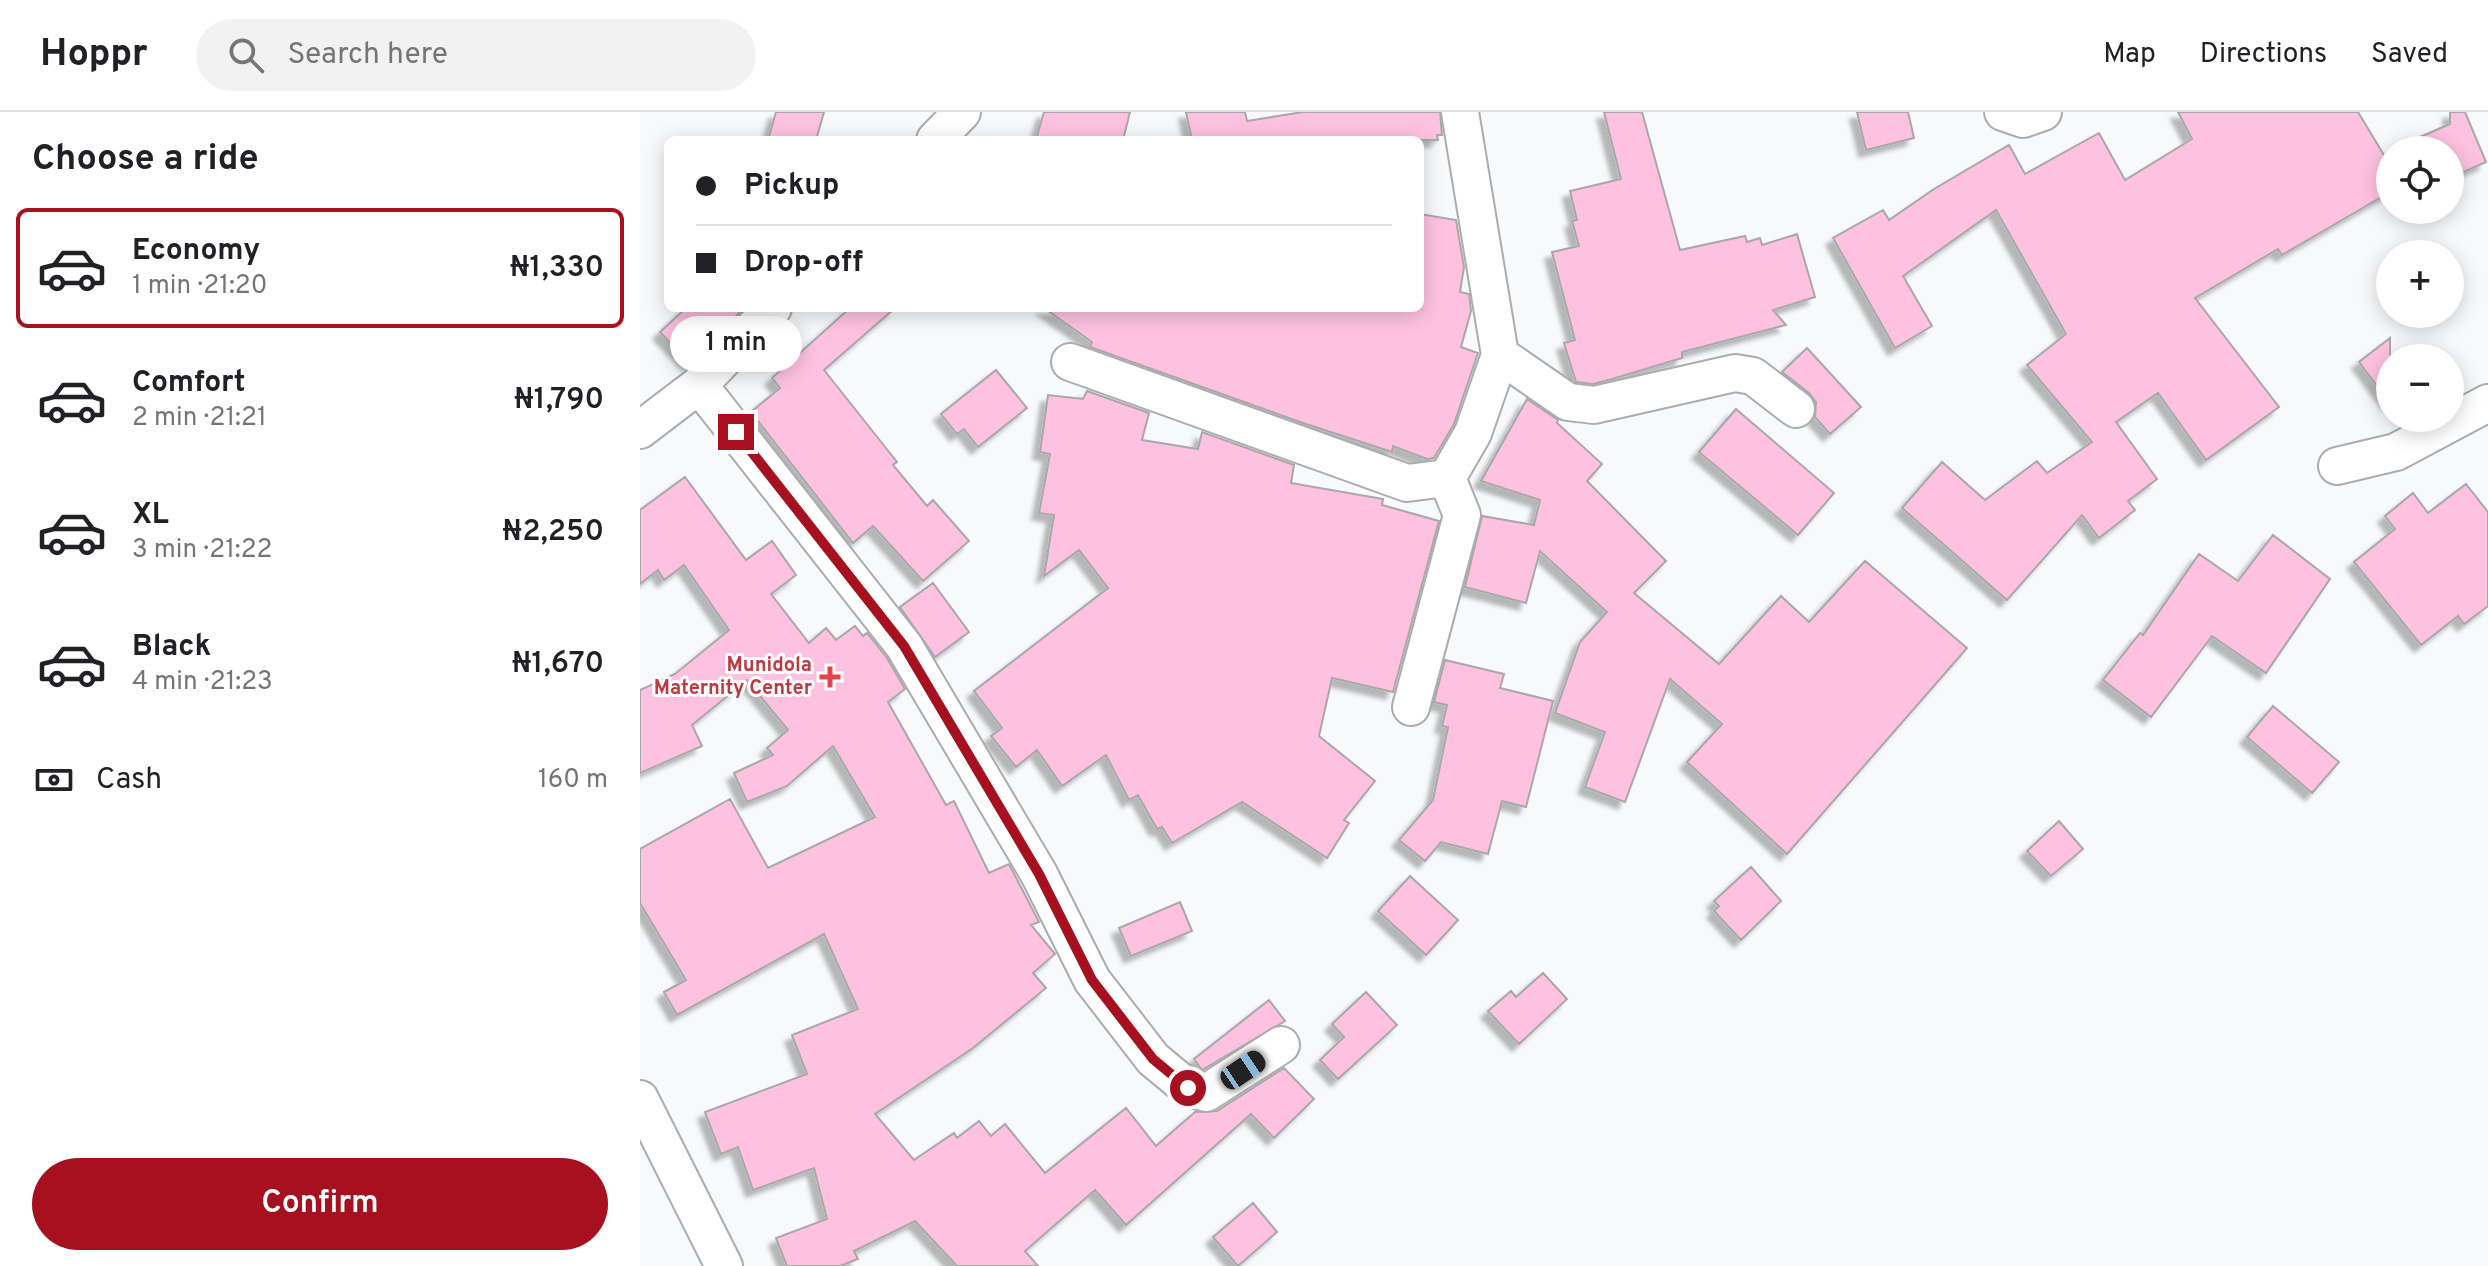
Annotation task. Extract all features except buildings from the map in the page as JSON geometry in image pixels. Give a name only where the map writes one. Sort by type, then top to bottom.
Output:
[{"type":"street","points":[[939,136],[962,112]]},
{"type":"street","points":[[1447,478],[1473,433],[1500,355],[1460,112]]},
{"type":"street","points":[[2003,112],[2023,119],[2043,112]]},
{"type":"street","points":[[640,430],[699,385],[769,312]]},
{"type":"street","points":[[1500,355],[1568,402],[1594,405],[1735,373],[1753,376],[1796,409]]},
{"type":"street","points":[[1070,362],[1407,483],[1447,478]]},
{"type":"street","points":[[699,385],[904,646],[1039,874],[1092,980],[1153,1059],[1188,1088],[1206,1093],[1281,1045]]},
{"type":"street","points":[[2337,466],[2396,452],[2488,403]]},
{"type":"street","points":[[1411,707],[1462,515],[1447,478]]},
{"type":"street","points":[[640,1099],[724,1266]]},
{"type":"place","name":"Munidola Maternity Center","points":[[830,677]]},
{"type":"route","points":[[736,432],[904,646],[1039,874],[1092,980],[1153,1059],[1188,1088]]}]
